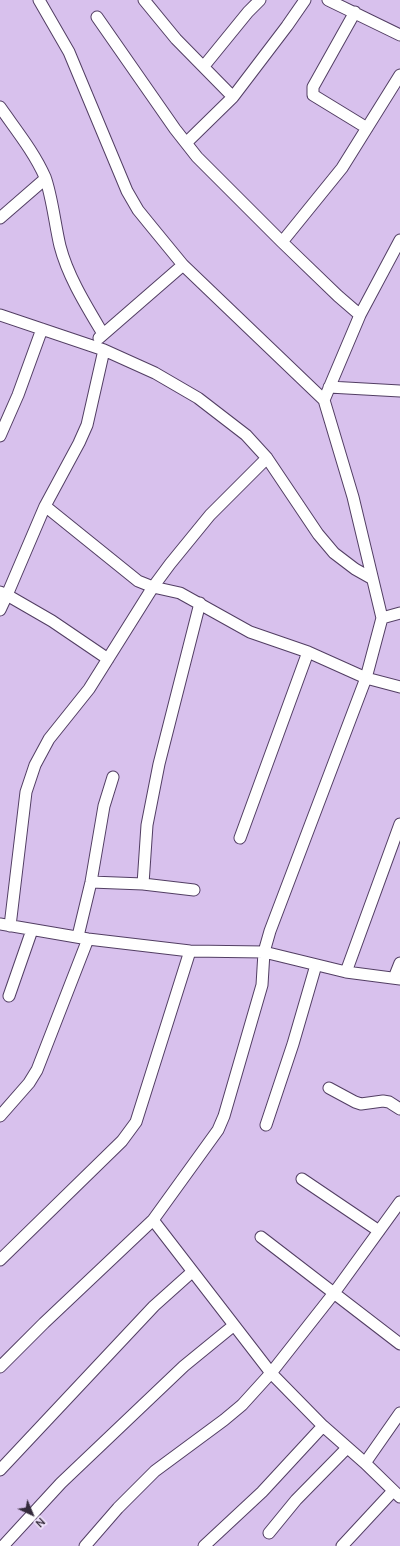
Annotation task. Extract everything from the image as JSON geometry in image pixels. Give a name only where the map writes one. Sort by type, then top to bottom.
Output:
[{"type":"street","points":[[0,1367],[44,1323],[154,1220],[218,1130],[224,1116],[262,985],[264,952],[270,931],[366,678],[382,618],[371,578],[353,497],[324,400],[183,265],[138,210],[127,191],[69,52],[39,0]]},
{"type":"street","points":[[144,0],[176,39],[233,97]]},
{"type":"street","points":[[204,66],[248,12],[260,0]]},
{"type":"street","points":[[186,143],[233,97],[288,26],[305,0]]},
{"type":"street","points":[[328,0],[400,35]]},
{"type":"street","points":[[355,12],[312,91],[313,95],[366,128]]},
{"type":"street","points":[[97,17],[197,157],[282,242],[360,315]]},
{"type":"street","points":[[282,242],[342,168],[400,75]]},
{"type":"street","points":[[0,107],[37,161],[45,179],[65,260],[90,313],[103,334]]},
{"type":"street","points":[[0,218],[45,179]]},
{"type":"street","points":[[324,400],[360,315],[400,240]]},
{"type":"street","points":[[90,345],[183,265]]},
{"type":"street","points":[[0,315],[104,350],[155,373],[198,398],[246,435],[267,458],[318,534],[334,553],[355,570],[371,578]]},
{"type":"street","points":[[0,436],[18,395],[42,330]]},
{"type":"street","points":[[0,610],[3,594],[45,506],[87,425],[104,350]]},
{"type":"street","points":[[330,387],[400,391]]},
{"type":"street","points":[[267,458],[210,516],[170,564],[153,587],[89,689],[49,739],[35,765],[26,792],[5,925],[83,938],[190,951],[264,952],[346,972],[397,979],[400,962]]},
{"type":"street","points":[[45,506],[130,576],[153,587],[180,593],[250,632],[308,652],[366,678],[400,687]]},
{"type":"street","points":[[3,594],[52,621],[108,659]]},
{"type":"street","points":[[143,884],[147,825],[159,764],[200,603]]},
{"type":"street","points":[[382,618],[400,612]]},
{"type":"street","points":[[240,838],[308,652]]},
{"type":"street","points":[[0,1116],[29,1083],[37,1070],[83,938],[104,806],[113,777]]},
{"type":"street","points":[[346,972],[400,824]]},
{"type":"street","points":[[92,882],[143,884],[194,890]]},
{"type":"street","points":[[9,996],[32,930]]},
{"type":"street","points":[[0,1260],[122,1141],[136,1122],[190,951]]},
{"type":"street","points":[[266,1125],[293,1044],[316,965]]},
{"type":"street","points":[[329,1088],[361,1104],[383,1101],[389,1102],[400,1109]]},
{"type":"street","points":[[302,1178],[379,1231]]},
{"type":"street","points":[[85,1546],[118,1508],[155,1471],[242,1405],[271,1373],[334,1293],[400,1202]]},
{"type":"street","points":[[154,1220],[192,1272],[271,1373],[322,1426],[365,1463],[396,1494],[342,1546]]},
{"type":"street","points":[[261,1237],[400,1344]]},
{"type":"street","points":[[0,1470],[154,1306],[192,1272]]},
{"type":"street","points":[[3,1546],[61,1483],[184,1366],[234,1326]]},
{"type":"street","points":[[365,1463],[400,1413]]},
{"type":"street","points":[[204,1546],[262,1492],[322,1426]]},
{"type":"street","points":[[269,1533],[296,1500],[347,1448]]}]
